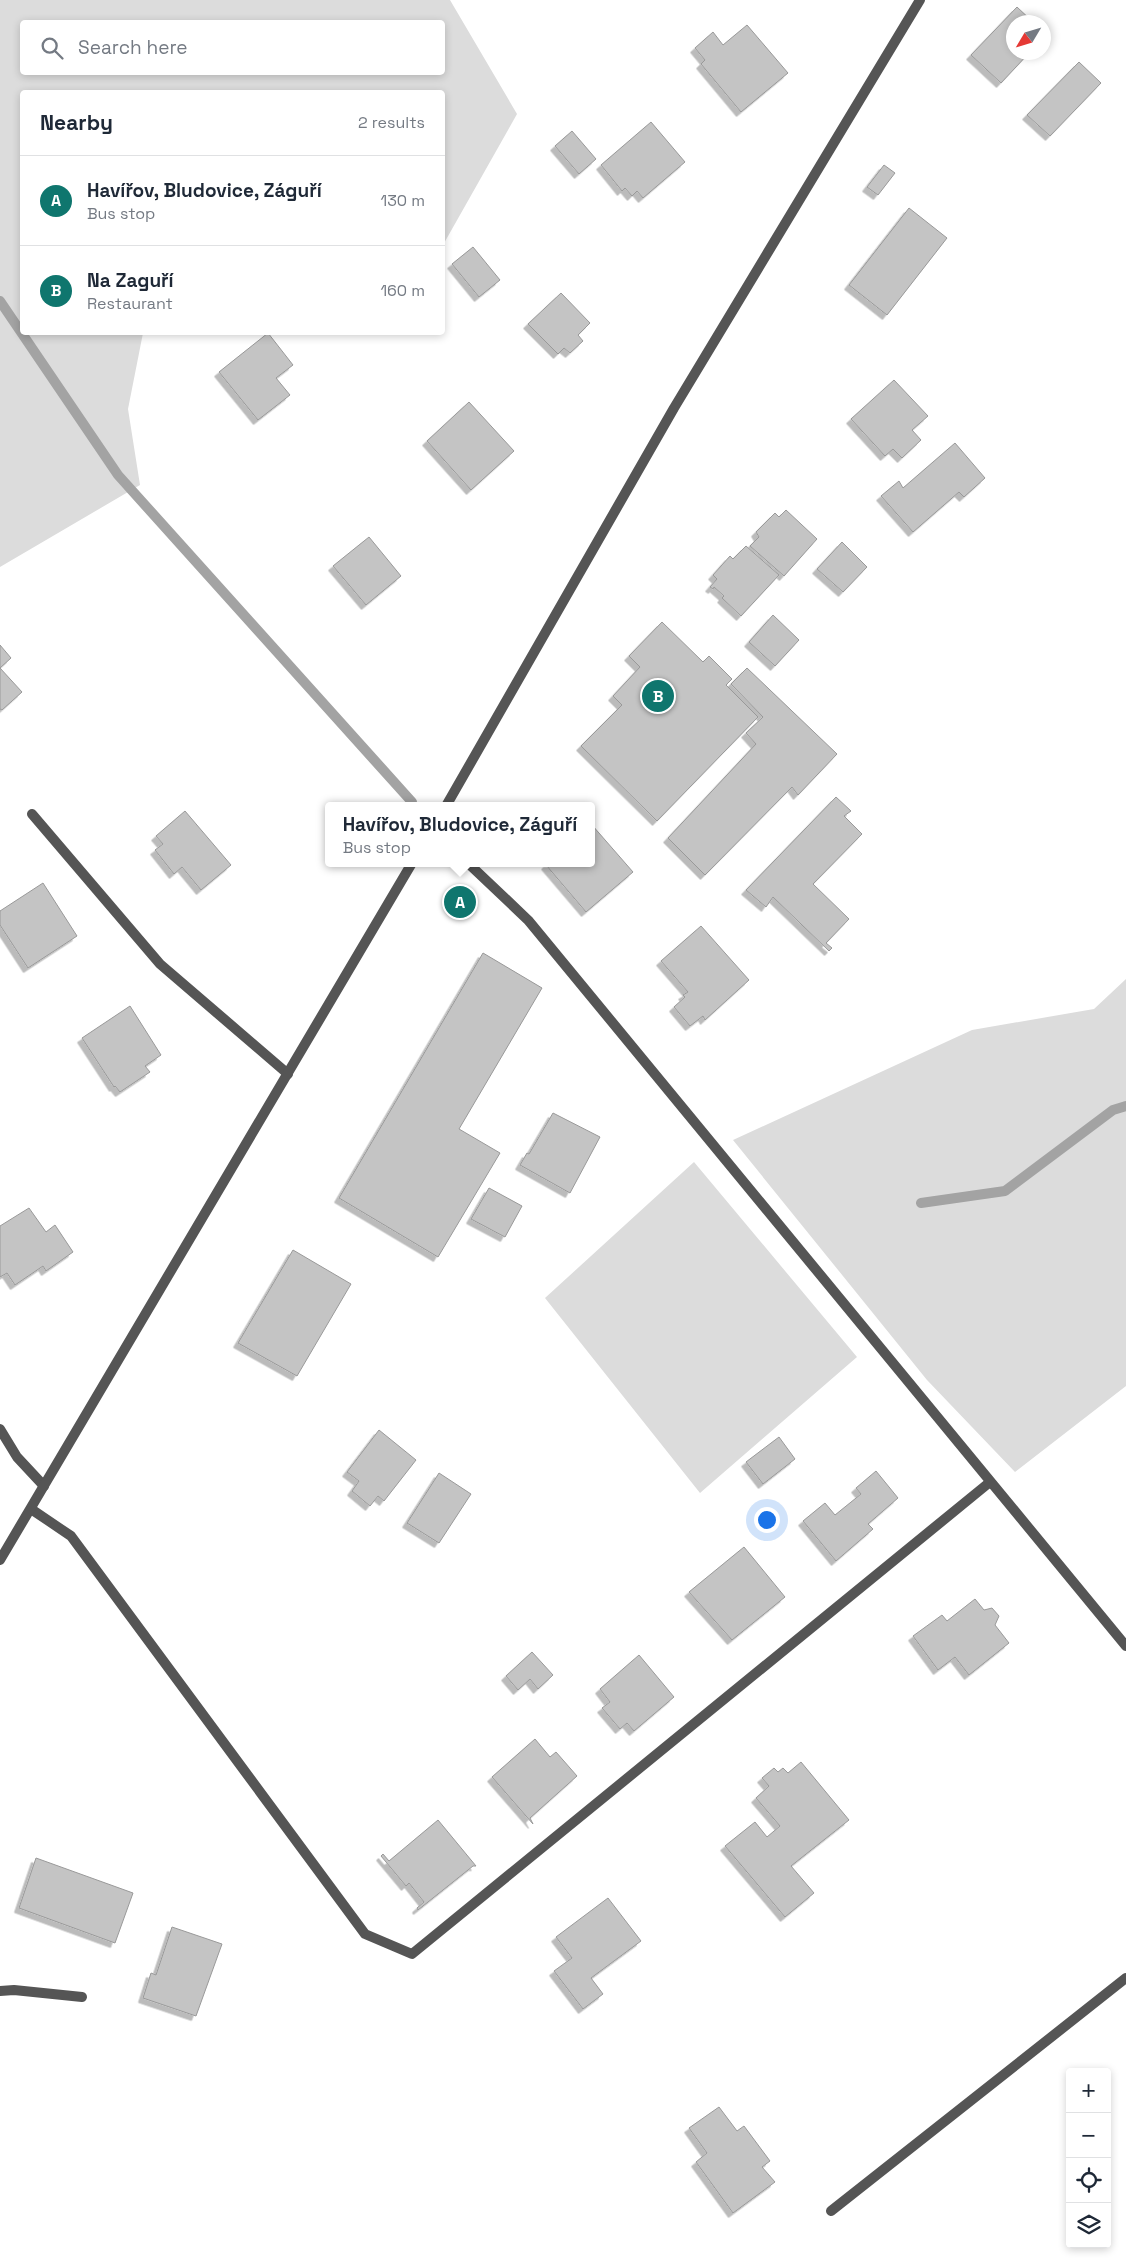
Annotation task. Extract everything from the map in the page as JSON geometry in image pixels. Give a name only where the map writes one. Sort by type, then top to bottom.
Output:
[{"type":"street","points":[[448,802],[674,408],[920,0]]},
{"type":"street","points":[[32,814],[160,964],[288,1074]]},
{"type":"street","points":[[0,1560],[410,867]]},
{"type":"street","points":[[472,867],[528,920],[1126,1646]]},
{"type":"street","points":[[0,1429],[17,1457],[44,1486]]},
{"type":"street","points":[[31,1509],[71,1536],[365,1934],[412,1954],[990,1482]]},
{"type":"street","points":[[831,2211],[1126,1978]]},
{"type":"street","points":[[0,1991],[14,1990],[82,1997]]},
{"type":"shaded area","points":[[0,0],[450,0],[517,114],[445,241],[445,90],[20,90],[20,335],[143,335],[128,409],[140,485],[0,567]]},
{"type":"shaded area","points":[[1126,979],[1126,1386],[1015,1472],[927,1380],[733,1140],[972,1030],[1094,1009]]},
{"type":"shaded area","points":[[694,1162],[857,1357],[700,1493],[545,1298]]},
{"type":"building","points":[[1017,7],[1026,15],[1009,15]]},
{"type":"building","points":[[1006,18],[1006,60],[1023,60],[1001,83],[971,55]]},
{"type":"building","points":[[747,25],[788,73],[741,112],[701,64],[705,60],[695,48],[713,32],[723,45]]},
{"type":"building","points":[[1079,62],[1101,83],[1050,136],[1027,115]]},
{"type":"building","points":[[651,122],[685,162],[643,198],[637,191],[632,196],[625,188],[622,191],[601,165]]},
{"type":"building","points":[[572,131],[596,159],[579,174],[555,146]]},
{"type":"building","points":[[884,165],[895,173],[878,195],[867,187]]},
{"type":"building","points":[[909,208],[947,238],[887,315],[849,285]]},
{"type":"building","points":[[473,247],[500,280],[479,297],[452,264]]},
{"type":"building","points":[[561,293],[590,323],[578,335],[583,341],[570,353],[564,348],[558,354],[528,324]]},
{"type":"building","points":[[265,335],[270,335],[293,365],[276,378],[290,395],[258,420],[219,372]]},
{"type":"building","points":[[894,380],[928,416],[912,430],[921,440],[902,458],[893,449],[885,456],[851,419]]},
{"type":"building","points":[[469,402],[514,451],[471,490],[427,441]]},
{"type":"building","points":[[955,443],[985,478],[964,497],[959,492],[913,532],[881,496],[899,481],[903,488]]},
{"type":"building","points":[[786,510],[817,539],[784,576],[750,546],[759,537],[756,532],[775,513],[779,517]]},
{"type":"building","points":[[369,537],[401,576],[366,605],[333,566]]},
{"type":"building","points":[[842,542],[867,567],[843,592],[817,569]]},
{"type":"building","points":[[746,546],[779,575],[741,616],[722,598],[724,596],[714,587],[713,589],[710,587],[717,579],[713,575],[730,556],[733,559]]},
{"type":"building","points":[[773,615],[799,640],[775,666],[749,642]]},
{"type":"building","points":[[662,622],[703,662],[709,656],[732,679],[726,685],[758,717],[657,821],[581,746],[622,705],[613,696],[640,667],[629,656]]},
{"type":"building","points":[[0,645],[11,658],[0,668]]},
{"type":"building","points":[[0,668],[22,692],[2,710],[0,709]]},
{"type":"building","points":[[747,668],[837,754],[798,795],[792,787],[705,875],[668,838],[756,744],[746,733],[763,717],[731,684]]},
{"type":"building","points":[[836,797],[851,811],[844,816],[862,834],[813,884],[849,919],[826,943],[832,948],[829,951],[773,897],[766,907],[746,890]]},
{"type":"building","points":[[185,811],[231,865],[201,890],[182,867],[174,874],[155,850],[163,844],[156,836]]},
{"type":"building","points":[[595,828],[633,872],[586,912],[548,867],[595,867]]},
{"type":"building","points":[[43,883],[77,936],[28,968],[0,925],[0,911]]},
{"type":"building","points":[[701,926],[749,980],[705,1020],[703,1016],[690,1026],[674,1007],[685,997],[683,995],[688,992],[661,961]]},
{"type":"building","points":[[483,953],[542,988],[459,1129],[500,1153],[438,1257],[339,1198]]},
{"type":"building","points":[[130,1006],[161,1055],[145,1066],[150,1072],[120,1092],[114,1087],[82,1038]]},
{"type":"building","points":[[553,1113],[600,1137],[570,1193],[520,1165],[527,1153],[529,1154]]},
{"type":"building","points":[[489,1188],[522,1206],[505,1237],[471,1219]]},
{"type":"building","points":[[29,1208],[46,1232],[55,1225],[73,1252],[46,1271],[43,1266],[15,1285],[7,1273],[0,1277],[0,1226]]},
{"type":"building","points":[[293,1250],[351,1284],[297,1376],[238,1343]]},
{"type":"building","points":[[379,1430],[416,1460],[384,1501],[378,1496],[370,1506],[352,1491],[359,1481],[347,1472]]},
{"type":"building","points":[[779,1437],[795,1459],[763,1484],[746,1462]]},
{"type":"building","points":[[876,1471],[898,1498],[868,1524],[873,1529],[836,1561],[803,1521],[825,1503],[835,1515],[861,1494],[856,1488]]},
{"type":"building","points":[[439,1473],[471,1494],[439,1543],[407,1523]]},
{"type":"building","points":[[744,1547],[785,1597],[732,1640],[689,1592]]},
{"type":"building","points":[[975,1599],[984,1610],[992,1608],[999,1616],[995,1625],[1009,1643],[969,1675],[955,1657],[938,1670],[913,1636],[942,1615],[947,1621]]},
{"type":"building","points":[[532,1652],[553,1675],[538,1689],[530,1679],[518,1690],[506,1676]]},
{"type":"building","points":[[639,1655],[674,1697],[634,1731],[627,1723],[620,1729],[602,1708],[610,1702],[600,1689]]},
{"type":"building","points":[[535,1739],[550,1757],[556,1752],[577,1776],[530,1818],[533,1824],[492,1777]]},
{"type":"building","points":[[801,1762],[849,1820],[791,1866],[814,1893],[785,1917],[725,1846],[755,1822],[767,1837],[780,1826],[756,1798],[769,1786],[762,1778],[774,1768],[778,1772],[783,1768],[788,1773]]},
{"type":"building","points":[[438,1820],[476,1866],[473,1866],[418,1910],[417,1908],[424,1902],[409,1883],[406,1886],[381,1856],[383,1854],[389,1861]]},
{"type":"building","points":[[36,1858],[133,1893],[115,1943],[19,1908]]},
{"type":"building","points":[[608,1898],[641,1941],[591,1978],[603,1994],[583,2009],[554,1971],[572,1958],[556,1937]]},
{"type":"building","points":[[172,1927],[222,1944],[196,2016],[143,1998],[151,1973],[156,1975]]},
{"type":"building","points":[[719,2107],[737,2131],[744,2126],[770,2161],[762,2167],[775,2182],[733,2213],[696,2162],[707,2153],[689,2128]]},
{"type":"waterway","points":[[0,301],[20,330]]},
{"type":"waterway","points":[[23,335],[118,475],[412,802]]},
{"type":"waterway","points":[[921,1203],[1005,1191],[1113,1110],[1126,1106]]},
{"type":"place","name":"Na Zaguří","points":[[658,696]]},
{"type":"place","name":"Havířov, Bludovice, Záguří","points":[[460,902]]}]
